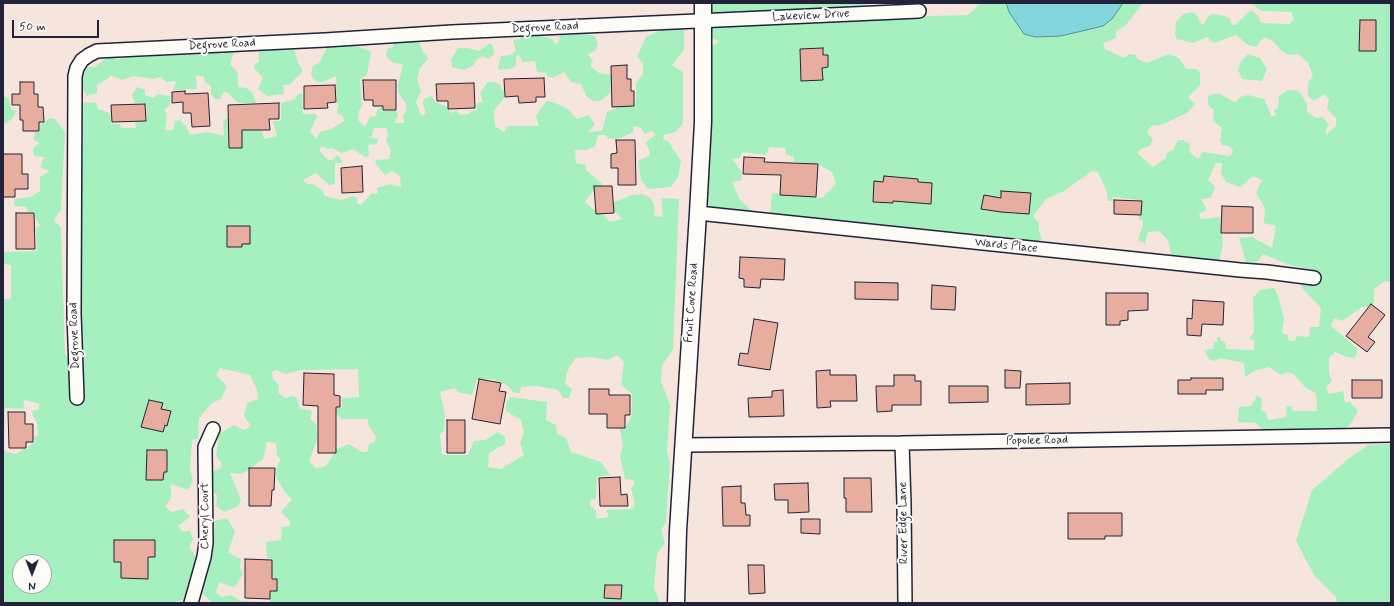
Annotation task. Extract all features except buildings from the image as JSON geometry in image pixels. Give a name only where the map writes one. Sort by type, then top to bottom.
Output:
[{"type":"street","name":"Fruit Cove Road","points":[[676,603],[678,531],[703,122],[703,3]]},
{"type":"street","name":"Lakeview Drive","points":[[703,20],[919,11]]},
{"type":"street","name":"Degrove Road","points":[[77,398],[74,314],[75,76],[79,64],[89,55],[97,52],[185,46],[703,20]]},
{"type":"street","name":"Wards Place","points":[[698,213],[1314,278]]},
{"type":"street","name":"Cheryl Court","points":[[192,603],[204,557],[206,543],[205,447],[213,429]]},
{"type":"street","name":"Popolee Road","points":[[684,445],[1391,435]]},
{"type":"street","name":"River Edge Lane","points":[[902,443],[905,603]]},
{"type":"green space","points":[[710,3],[873,3],[839,11],[709,16]]},
{"type":"green space","points":[[981,3],[1006,3],[1009,12],[1122,6],[1123,3],[1143,3],[1125,26],[1116,31],[1116,38],[1103,43],[1105,49],[1124,58],[1129,54],[1136,55],[1137,59],[1147,63],[1169,54],[1179,58],[1186,69],[1197,69],[1200,73],[1200,85],[1188,97],[1195,104],[1187,113],[1161,125],[1151,126],[1147,132],[1153,139],[1150,146],[1141,149],[1137,153],[1153,167],[1166,158],[1167,153],[1173,150],[1178,140],[1183,140],[1190,144],[1189,152],[1198,159],[1203,152],[1230,156],[1233,151],[1230,146],[1222,145],[1220,140],[1222,128],[1213,121],[1214,110],[1208,105],[1208,96],[1218,93],[1235,102],[1240,97],[1248,95],[1264,99],[1272,117],[1276,115],[1274,110],[1278,108],[1279,96],[1288,90],[1299,91],[1307,104],[1307,112],[1316,118],[1322,117],[1329,124],[1325,132],[1327,134],[1336,126],[1336,118],[1327,109],[1329,99],[1324,94],[1314,101],[1308,96],[1308,83],[1313,75],[1308,63],[1298,54],[1289,55],[1280,50],[1274,42],[1264,37],[1256,47],[1248,45],[1236,35],[1214,43],[1207,37],[1193,43],[1177,39],[1175,35],[1176,22],[1183,14],[1192,12],[1197,16],[1201,24],[1204,24],[1208,17],[1213,14],[1225,16],[1230,19],[1232,25],[1235,25],[1251,10],[1258,16],[1261,23],[1289,24],[1294,19],[1291,12],[1262,11],[1250,3],[1391,3],[1391,282],[1385,281],[1374,289],[1374,303],[1367,307],[1362,307],[1342,321],[1334,318],[1331,326],[1358,349],[1355,358],[1347,357],[1335,352],[1329,358],[1329,373],[1332,381],[1326,387],[1329,394],[1343,391],[1345,402],[1350,402],[1358,411],[1350,425],[1340,431],[1264,432],[1256,423],[1238,422],[1239,407],[1251,406],[1257,396],[1262,398],[1261,411],[1266,412],[1268,420],[1286,417],[1287,406],[1291,406],[1293,411],[1317,411],[1316,393],[1306,388],[1293,374],[1287,372],[1281,375],[1269,367],[1256,370],[1245,377],[1244,363],[1221,358],[1214,361],[1209,359],[1204,350],[1213,349],[1214,342],[1217,342],[1217,337],[1220,337],[1221,341],[1225,342],[1226,349],[1254,350],[1254,340],[1249,339],[1254,332],[1253,298],[1260,290],[1274,288],[1278,296],[1284,318],[1282,333],[1288,335],[1288,340],[1295,341],[1296,336],[1309,337],[1310,327],[1319,327],[1321,308],[1301,287],[1301,281],[1316,280],[1319,272],[1287,264],[1263,254],[1256,263],[1246,262],[1239,238],[1252,237],[1272,248],[1276,226],[1264,223],[1265,208],[1256,193],[1262,180],[1253,176],[1240,187],[1226,182],[1221,173],[1222,163],[1216,163],[1208,180],[1215,186],[1211,198],[1201,199],[1207,210],[1199,214],[1201,219],[1220,217],[1223,245],[1219,261],[1172,257],[1168,240],[1159,231],[1148,232],[1145,244],[1138,240],[1143,225],[1142,219],[1139,220],[1140,200],[1113,197],[1112,201],[1108,201],[1107,192],[1098,172],[1092,171],[1064,191],[1046,199],[1033,216],[1039,223],[1039,231],[1042,239],[1038,243],[770,214],[772,193],[822,198],[836,184],[832,172],[818,164],[794,162],[794,157],[786,155],[785,148],[769,147],[766,155],[742,152],[740,158],[732,159],[741,171],[742,180],[732,182],[740,200],[754,213],[713,209],[705,201],[708,139],[712,132],[712,124],[709,121],[709,47],[719,42],[708,35],[711,22],[968,15]]},
{"type":"green space","points":[[665,28],[684,29],[684,50],[672,65],[683,72],[683,123],[676,132],[664,135],[663,140],[668,141],[681,161],[678,177],[671,187],[648,189],[641,180],[638,161],[649,156],[650,152],[646,143],[649,139],[656,135],[652,131],[645,134],[641,128],[633,126],[633,132],[615,139],[608,138],[605,135],[598,135],[595,146],[587,150],[575,150],[576,163],[586,165],[586,170],[602,184],[600,190],[592,192],[585,202],[594,210],[600,211],[610,222],[622,219],[610,206],[612,203],[632,195],[642,194],[651,198],[655,207],[654,216],[663,217],[661,198],[679,199],[673,350],[662,365],[661,381],[670,405],[667,452],[670,462],[666,522],[661,530],[665,543],[657,554],[654,588],[660,603],[213,603],[202,593],[213,546],[215,521],[227,518],[235,531],[228,553],[241,559],[240,568],[243,574],[233,587],[219,582],[216,592],[221,597],[232,595],[240,601],[270,602],[269,591],[275,591],[276,580],[271,574],[273,559],[267,558],[266,542],[281,540],[282,527],[290,526],[290,521],[281,512],[292,499],[286,494],[276,477],[277,466],[281,459],[277,456],[276,443],[267,442],[263,459],[242,474],[230,473],[241,500],[237,507],[224,512],[216,506],[217,495],[211,490],[211,472],[221,468],[221,462],[216,456],[219,434],[234,425],[244,430],[251,426],[244,416],[247,403],[258,399],[257,390],[250,375],[220,368],[216,375],[227,386],[221,399],[212,403],[199,418],[198,439],[192,440],[190,469],[193,480],[188,490],[171,484],[171,499],[165,506],[171,512],[183,509],[190,517],[178,526],[183,532],[190,531],[193,539],[189,547],[196,557],[186,599],[169,603],[3,603],[3,449],[7,452],[16,454],[23,449],[28,449],[28,447],[36,441],[34,438],[38,435],[37,422],[32,411],[39,409],[39,404],[25,400],[23,402],[25,409],[5,408],[3,431],[3,299],[11,299],[11,265],[3,264],[3,252],[37,251],[36,229],[40,225],[35,218],[35,212],[28,212],[26,207],[14,206],[15,199],[30,197],[40,191],[40,177],[50,171],[40,167],[44,157],[34,156],[33,148],[40,143],[34,140],[35,132],[40,132],[40,125],[50,118],[55,119],[65,132],[61,210],[54,220],[61,228],[65,354],[71,361],[73,403],[81,404],[79,107],[85,102],[96,103],[98,109],[110,113],[111,124],[120,124],[121,128],[136,128],[135,123],[147,120],[146,103],[135,103],[132,95],[137,87],[145,90],[145,95],[154,98],[157,94],[170,96],[170,105],[164,110],[167,114],[165,130],[173,130],[175,121],[180,120],[186,126],[190,135],[208,132],[224,136],[224,120],[230,118],[259,122],[259,131],[262,132],[264,139],[277,136],[273,121],[281,121],[281,103],[295,99],[296,96],[302,93],[303,114],[316,114],[317,117],[310,131],[316,139],[320,132],[331,129],[344,121],[343,116],[337,113],[339,106],[337,103],[336,76],[323,82],[316,82],[311,75],[313,66],[319,63],[328,46],[353,44],[371,52],[367,75],[360,79],[362,106],[359,111],[358,120],[365,127],[370,117],[376,116],[377,110],[382,107],[382,111],[397,111],[398,116],[394,123],[404,123],[403,114],[406,112],[406,104],[398,92],[398,85],[403,64],[393,63],[386,56],[387,49],[393,47],[394,43],[419,41],[423,53],[426,54],[428,59],[420,68],[417,79],[421,91],[416,102],[420,113],[423,116],[426,113],[423,104],[424,99],[431,96],[436,102],[447,107],[452,113],[456,110],[461,115],[469,114],[471,111],[477,110],[477,103],[483,102],[480,93],[488,82],[496,82],[501,86],[501,90],[504,91],[504,98],[494,111],[495,126],[504,132],[508,126],[539,126],[536,116],[546,101],[553,102],[568,109],[577,119],[588,115],[595,124],[588,132],[602,131],[607,112],[619,107],[630,107],[631,103],[636,103],[636,83],[643,74],[643,63],[637,57],[646,37]],"holes":[[[374,128],[387,128],[388,136],[386,141],[391,150],[389,159],[376,160],[375,163],[385,175],[392,171],[400,176],[401,187],[391,184],[377,188],[378,194],[372,193],[361,205],[357,203],[357,198],[353,196],[342,200],[325,196],[322,190],[313,184],[307,184],[303,180],[316,173],[329,185],[335,184],[335,163],[343,163],[339,156],[336,156],[332,160],[328,160],[319,150],[322,146],[327,149],[332,148],[342,153],[353,149],[365,157],[369,156],[368,145],[377,144],[378,139],[371,138]],[[617,355],[624,362],[621,385],[632,394],[632,415],[626,427],[620,429],[623,446],[620,456],[625,479],[634,480],[634,485],[631,488],[635,505],[632,509],[606,510],[609,516],[606,518],[596,518],[596,510],[590,506],[590,500],[596,499],[597,477],[610,475],[601,462],[571,452],[566,438],[557,434],[556,425],[546,420],[547,402],[510,397],[506,404],[506,411],[521,420],[524,432],[520,443],[524,455],[501,469],[488,467],[489,453],[505,444],[505,437],[498,432],[485,440],[474,441],[468,455],[442,455],[440,434],[444,431],[445,415],[440,392],[454,388],[460,393],[472,395],[477,379],[492,379],[507,385],[514,393],[520,393],[521,387],[538,386],[558,390],[563,398],[569,398],[572,389],[565,384],[567,372],[575,358],[593,357],[608,360]],[[358,369],[359,397],[342,398],[342,408],[336,408],[334,412],[342,419],[368,419],[368,425],[376,437],[375,442],[369,444],[367,452],[362,452],[349,444],[337,449],[326,466],[316,468],[309,461],[317,440],[316,424],[310,419],[312,412],[309,410],[300,409],[297,398],[292,396],[285,398],[278,393],[279,385],[273,379],[272,372],[276,370],[286,374],[301,370]]]},
{"type":"green space","points":[[580,33],[595,36],[598,44],[595,51],[588,54],[593,61],[590,66],[599,73],[612,75],[610,93],[600,101],[594,101],[586,96],[581,84],[571,82],[564,72],[553,78],[547,76],[546,73],[537,72],[535,61],[523,62],[519,55],[516,57],[516,65],[513,68],[500,70],[498,68],[501,56],[511,55],[516,51],[513,40],[520,39],[520,36],[541,36],[552,39],[555,44],[559,42],[560,34]]},
{"type":"green space","points":[[490,43],[493,46],[494,54],[489,59],[482,56],[476,60],[474,65],[464,70],[452,67],[451,59],[458,48],[468,48],[479,51]]},
{"type":"green space","points":[[290,47],[295,52],[298,63],[303,71],[289,85],[283,85],[284,94],[267,96],[258,89],[263,78],[254,68],[255,64],[259,62],[259,49]]},
{"type":"green space","points":[[234,52],[230,65],[238,74],[238,87],[246,88],[252,92],[256,103],[238,103],[227,92],[224,92],[220,99],[215,99],[211,94],[211,86],[205,82],[204,77],[196,75],[197,89],[173,90],[176,81],[166,82],[161,77],[154,79],[133,76],[122,80],[110,75],[109,78],[97,85],[97,93],[87,96],[80,85],[82,72],[88,67],[95,67],[105,59],[112,57],[117,60],[122,58]]},
{"type":"green space","points":[[1248,54],[1260,58],[1267,69],[1262,81],[1242,79],[1238,70],[1241,61]]},
{"type":"green space","points":[[3,95],[9,99],[11,109],[16,111],[13,118],[3,125]]},
{"type":"green space","points":[[1391,444],[1391,603],[1337,603],[1336,597],[1314,575],[1296,541],[1312,490],[1348,459],[1368,445]]},
{"type":"water","points":[[1006,3],[1123,3],[1112,19],[1103,26],[1061,36],[1035,37],[1024,34],[1009,12]]}]
